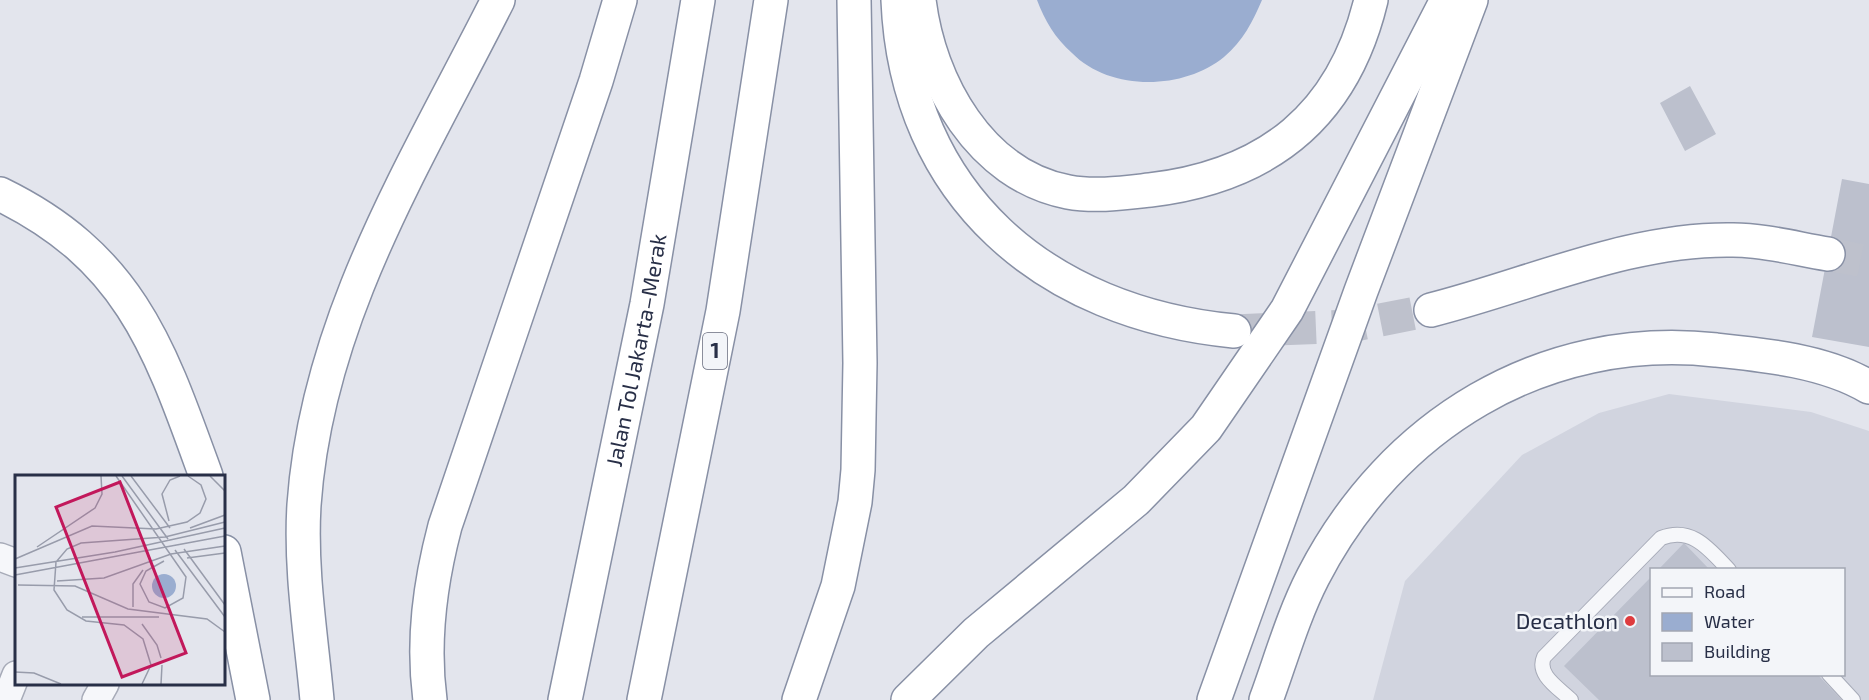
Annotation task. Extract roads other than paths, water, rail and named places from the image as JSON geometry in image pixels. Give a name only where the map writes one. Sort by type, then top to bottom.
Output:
[{"type":"highway","points":[[317,700],[303,560],[306,495],[313,431],[322,384],[352,297],[371,251],[423,144],[498,0]]},
{"type":"highway","points":[[430,700],[427,624],[435,563],[470,449],[596,81],[620,0]]},
{"type":"highway","name":"Jalan Tol Jakarta–Merak","points":[[565,700],[647,303],[698,0]]},
{"type":"highway","name":"1","points":[[644,700],[723,311],[771,0]]},
{"type":"highway","points":[[799,700],[838,586],[855,502],[858,470],[860,363],[854,0]]},
{"type":"highway","points":[[898,0],[904,49],[920,112],[941,158],[986,223],[1038,266],[1088,293],[1181,324],[1234,332]]},
{"type":"highway","points":[[919,0],[939,79],[975,134],[996,157],[1021,175],[1044,186],[1097,195],[1193,183],[1246,165],[1270,151],[1298,131],[1338,84],[1363,33],[1371,0]]},
{"type":"highway","points":[[908,700],[976,633],[1038,584],[1136,500],[1206,428],[1287,310],[1447,0]]},
{"type":"highway","points":[[1214,700],[1361,291],[1471,0]]},
{"type":"highway","points":[[0,194],[42,217],[69,237],[112,279],[133,307],[167,370],[205,475]]},
{"type":"highway","points":[[1431,310],[1618,256],[1683,243],[1736,240],[1828,254]]},
{"type":"highway","points":[[1266,700],[1313,578],[1354,513],[1399,461],[1424,437],[1482,395],[1515,379],[1574,360],[1607,352],[1669,347],[1741,352],[1790,361],[1827,370],[1869,387]]},
{"type":"highway","points":[[225,557],[252,700]]},
{"type":"street","points":[[0,557],[15,563]]},
{"type":"street","points":[[6,700],[15,678]]},
{"type":"street","points":[[96,700],[104,685]]},
{"type":"lane","points":[[1571,700],[1543,673],[1541,663],[1544,657],[1661,538],[1680,534],[1696,537],[1727,568]]},
{"type":"lane","points":[[1830,676],[1854,700]]},
{"type":"water","points":[[1037,0],[1262,0],[1247,30],[1224,57],[1208,68],[1189,76],[1168,81],[1147,82],[1106,75],[1088,66],[1056,35]]},
{"type":"tunnel","points":[[1828,254],[1869,262]]},
{"type":"tunnel","points":[[1234,331],[1350,326],[1431,310]]},
{"type":"place","name":"Decathlon","points":[[1630,621]]}]
